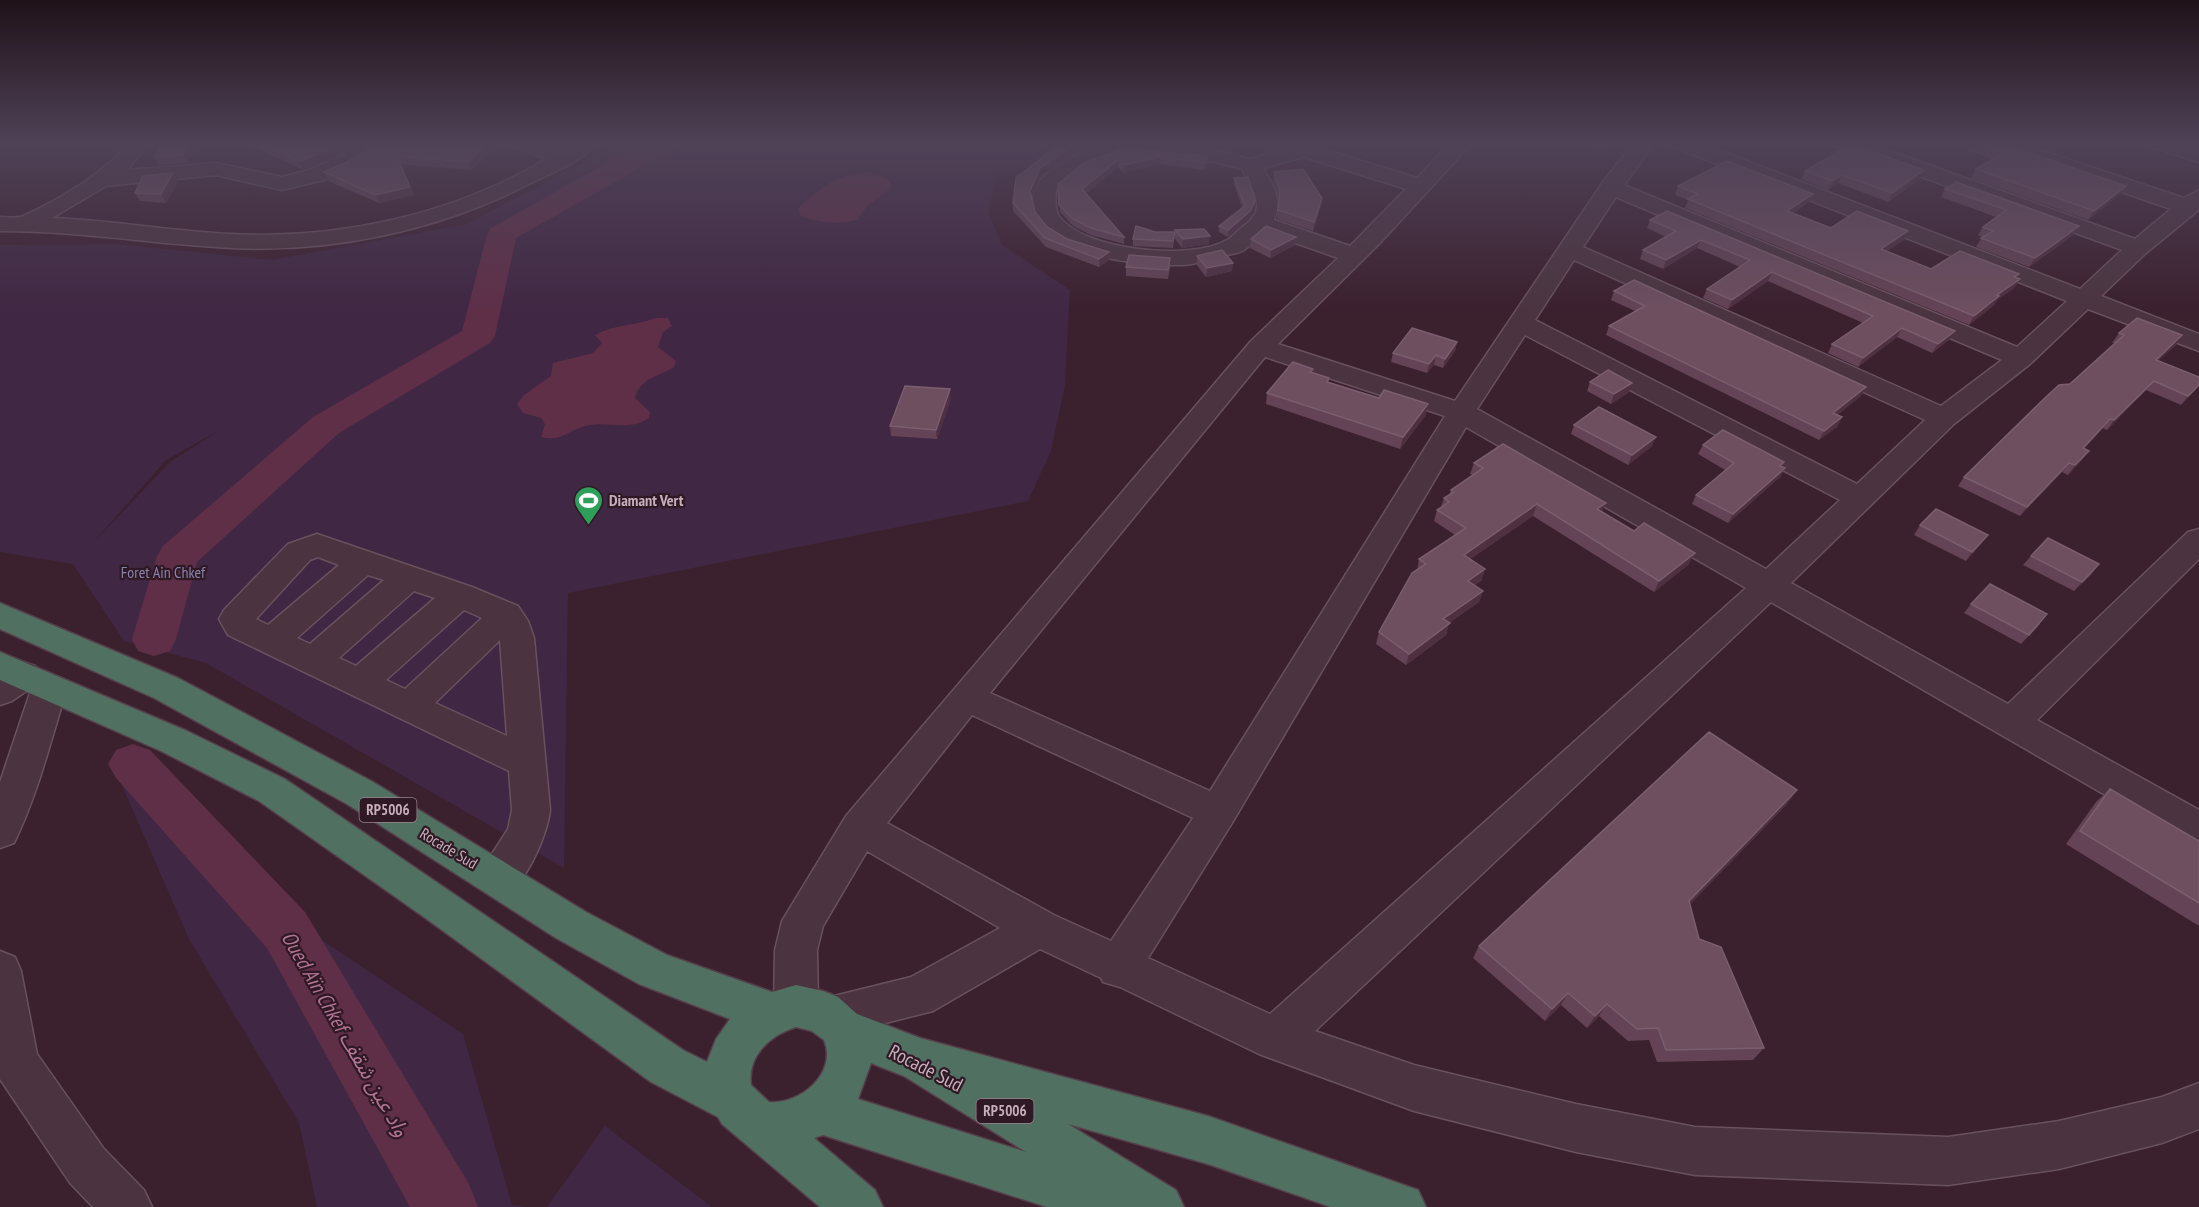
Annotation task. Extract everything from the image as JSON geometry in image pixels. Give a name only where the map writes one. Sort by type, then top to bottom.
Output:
[{"type":"highway","name":"Rocade Sud","points":[[0,615],[166,688],[360,793],[571,925],[654,970],[721,992],[810,1016],[920,1060],[1159,1207]]},
{"type":"highway","name":"RP5006","points":[[18,680],[174,741],[272,790],[439,904],[667,1066],[746,1112],[781,1126],[802,1122],[821,1111],[836,1097],[845,1080],[850,1063],[849,1046],[810,1016]]},
{"type":"highway","points":[[810,1016],[747,1029],[730,1056],[727,1071],[746,1112],[858,1207]]},
{"type":"highway","points":[[920,1060],[1208,1140],[1401,1207]]},
{"type":"highway","points":[[821,1111],[1124,1207]]},
{"type":"street","points":[[27,223],[69,198]]},
{"type":"street","points":[[0,224],[27,223],[233,241],[312,238],[440,213],[479,198]]},
{"type":"street","points":[[1045,198],[1047,217],[1063,234],[1084,245],[1117,254],[1184,258],[1234,246],[1261,223],[1268,208],[1267,198]]},
{"type":"street","points":[[1039,928],[918,996],[810,1016],[796,950],[803,921],[860,828],[966,697],[1260,347],[1411,198]]},
{"type":"street","points":[[1118,968],[1218,812],[1461,412],[1604,198]]},
{"type":"street","points":[[1638,198],[2021,358]]},
{"type":"street","points":[[1826,198],[2199,343]]},
{"type":"street","points":[[2000,198],[2138,248]]},
{"type":"street","points":[[1275,1040],[1768,586],[1858,497],[1944,418],[2021,358],[2138,248],[2194,202]]},
{"type":"street","points":[[1261,223],[1353,255]]},
{"type":"street","points":[[1571,250],[1944,418]]},
{"type":"street","points":[[1522,323],[1858,497]]},
{"type":"street","points":[[1260,347],[1461,412],[2199,829]]},
{"type":"street","points":[[2011,723],[2199,540]]},
{"type":"street","points":[[497,877],[518,851],[531,823],[517,638],[511,621],[506,615],[460,595],[316,545],[299,552],[236,619],[237,624],[526,762]]},
{"type":"street","points":[[272,641],[364,561]]},
{"type":"street","points":[[313,661],[409,577]]},
{"type":"street","points":[[360,683],[460,595]]},
{"type":"street","points":[[410,706],[506,615]]},
{"type":"street","points":[[0,831],[18,785],[18,680]]},
{"type":"street","points":[[966,697],[1218,812]]},
{"type":"street","points":[[860,828],[1039,928],[1118,968],[1275,1040],[1414,1088],[1576,1128],[1695,1151],[1948,1161],[2060,1145],[2162,1120],[2199,1106]]},
{"type":"street","points":[[0,970],[8,1069],[87,1166],[127,1207]]},
{"type":"green space","name":"Diamant Vert","points":[[516,198],[991,198],[988,211],[1002,245],[1070,290],[1065,385],[1051,451],[1028,501],[568,593],[564,868],[206,663],[124,641],[73,564],[0,552],[0,245],[117,244],[272,260],[467,224]],"holes":[[[218,431],[170,462],[92,544],[166,460]]]},
{"type":"green space","points":[[120,781],[196,803],[323,941],[463,1034],[512,1205],[528,1207],[317,1207],[299,1123],[189,939]]},
{"type":"green space","points":[[605,1126],[712,1207],[547,1207]]},
{"type":"shaded area","points":[[810,198],[877,198],[858,220],[815,221],[801,216],[798,209]]},
{"type":"shaded area","points":[[656,318],[668,318],[672,326],[663,332],[658,347],[676,361],[674,367],[645,382],[637,391],[635,398],[650,412],[649,418],[634,424],[585,426],[559,437],[541,437],[545,424],[541,418],[523,413],[517,404],[524,395],[551,376],[553,363],[593,353],[602,343],[595,335],[603,331]]},
{"type":"building","points":[[1014,198],[1032,198],[1035,212],[1047,227],[1067,239],[1109,252],[1099,259],[1045,238],[1013,203]]},
{"type":"building","points":[[1059,198],[1090,198],[1124,237],[1091,228],[1073,219],[1059,205]]},
{"type":"building","points":[[1242,198],[1254,198],[1250,211],[1228,230],[1219,226],[1245,206]]},
{"type":"building","points":[[1279,198],[1322,198],[1314,222],[1278,210]]},
{"type":"building","points":[[1806,198],[1787,211],[1831,228],[1857,211],[1908,231],[1881,249],[1931,269],[1960,251],[2019,274],[2014,277],[2020,279],[1997,295],[1999,296],[1974,316],[1688,199]]},
{"type":"building","points":[[1972,198],[2002,198],[2079,226],[2035,258],[1981,238],[1993,231],[1983,227],[2006,210]]},
{"type":"building","points":[[2058,198],[2110,198],[2094,211]]},
{"type":"building","points":[[1667,211],[1955,331],[1938,344],[1902,328],[1863,358],[1832,344],[1873,316],[1772,272],[1732,300],[1707,289],[1750,260],[1701,240],[1666,260],[1643,250],[1676,231],[1650,220]]},
{"type":"building","points":[[1136,226],[1155,232],[1175,232],[1173,241],[1133,239]]},
{"type":"building","points":[[1266,226],[1296,237],[1271,250],[1251,239]]},
{"type":"building","points":[[1204,229],[1210,236],[1183,239],[1175,230]]},
{"type":"building","points":[[1222,250],[1233,263],[1207,268],[1197,256]]},
{"type":"building","points":[[1129,255],[1170,258],[1168,270],[1126,267]]},
{"type":"building","points":[[1634,280],[1866,387],[1833,413],[1842,417],[1824,431],[1609,326],[1645,306],[1614,291]]},
{"type":"building","points":[[2137,318],[2182,335],[2156,360],[2199,377],[2199,385],[2188,396],[2154,381],[2114,420],[2110,419],[2083,448],[2089,451],[2075,465],[2069,463],[2027,507],[1964,477],[2059,385],[2070,384],[2124,335],[2119,333]]},
{"type":"building","points":[[1412,328],[1457,342],[1445,359],[1436,355],[1429,364],[1393,353]]},
{"type":"building","points":[[1293,362],[1313,369],[1310,372],[1329,378],[1327,382],[1379,398],[1384,390],[1428,404],[1403,437],[1267,393]]},
{"type":"building","points":[[1608,370],[1632,383],[1614,394],[1590,382]]},
{"type":"building","points":[[905,386],[950,389],[936,430],[890,426]]},
{"type":"building","points":[[1599,407],[1656,437],[1632,455],[1574,425]]},
{"type":"building","points":[[1723,430],[1784,462],[1780,466],[1785,468],[1733,514],[1696,495],[1734,463],[1703,445]]},
{"type":"building","points":[[1503,444],[1606,503],[1597,509],[1634,531],[1644,523],[1695,553],[1659,581],[1537,504],[1464,555],[1485,569],[1468,581],[1483,591],[1443,619],[1450,623],[1409,654],[1379,632],[1412,573],[1426,564],[1419,559],[1466,528],[1437,510],[1449,502],[1444,498],[1454,492],[1451,490],[1483,468],[1474,463]]},
{"type":"building","points":[[1936,509],[1988,535],[1972,552],[1920,525]]},
{"type":"building","points":[[2048,538],[2099,564],[2082,582],[2031,556]]},
{"type":"building","points":[[1990,584],[2047,614],[2029,635],[1971,604]]},
{"type":"building","points":[[1709,732],[1797,790],[1689,901],[1699,939],[1721,947],[1764,1048],[1666,1050],[1658,1028],[1637,1029],[1607,1004],[1595,1016],[1568,993],[1552,1009],[1479,946]]},
{"type":"building","points":[[2110,789],[2199,841],[2199,903],[2080,831]]},
{"type":"waterway","name":"Oued Aïn Chkef واد عين شقف","points":[[154,639],[178,556],[326,425],[478,336],[502,234],[565,198]]},
{"type":"waterway","name":"Oued Aïn Chkef واد عين شقف","points":[[133,764],[286,930],[446,1207]]},
{"type":"place","name":"Diamant Vert","points":[[588,526]]},
{"type":"park label","name":"Foret Ain Chkef","points":[[163,572]]}]
